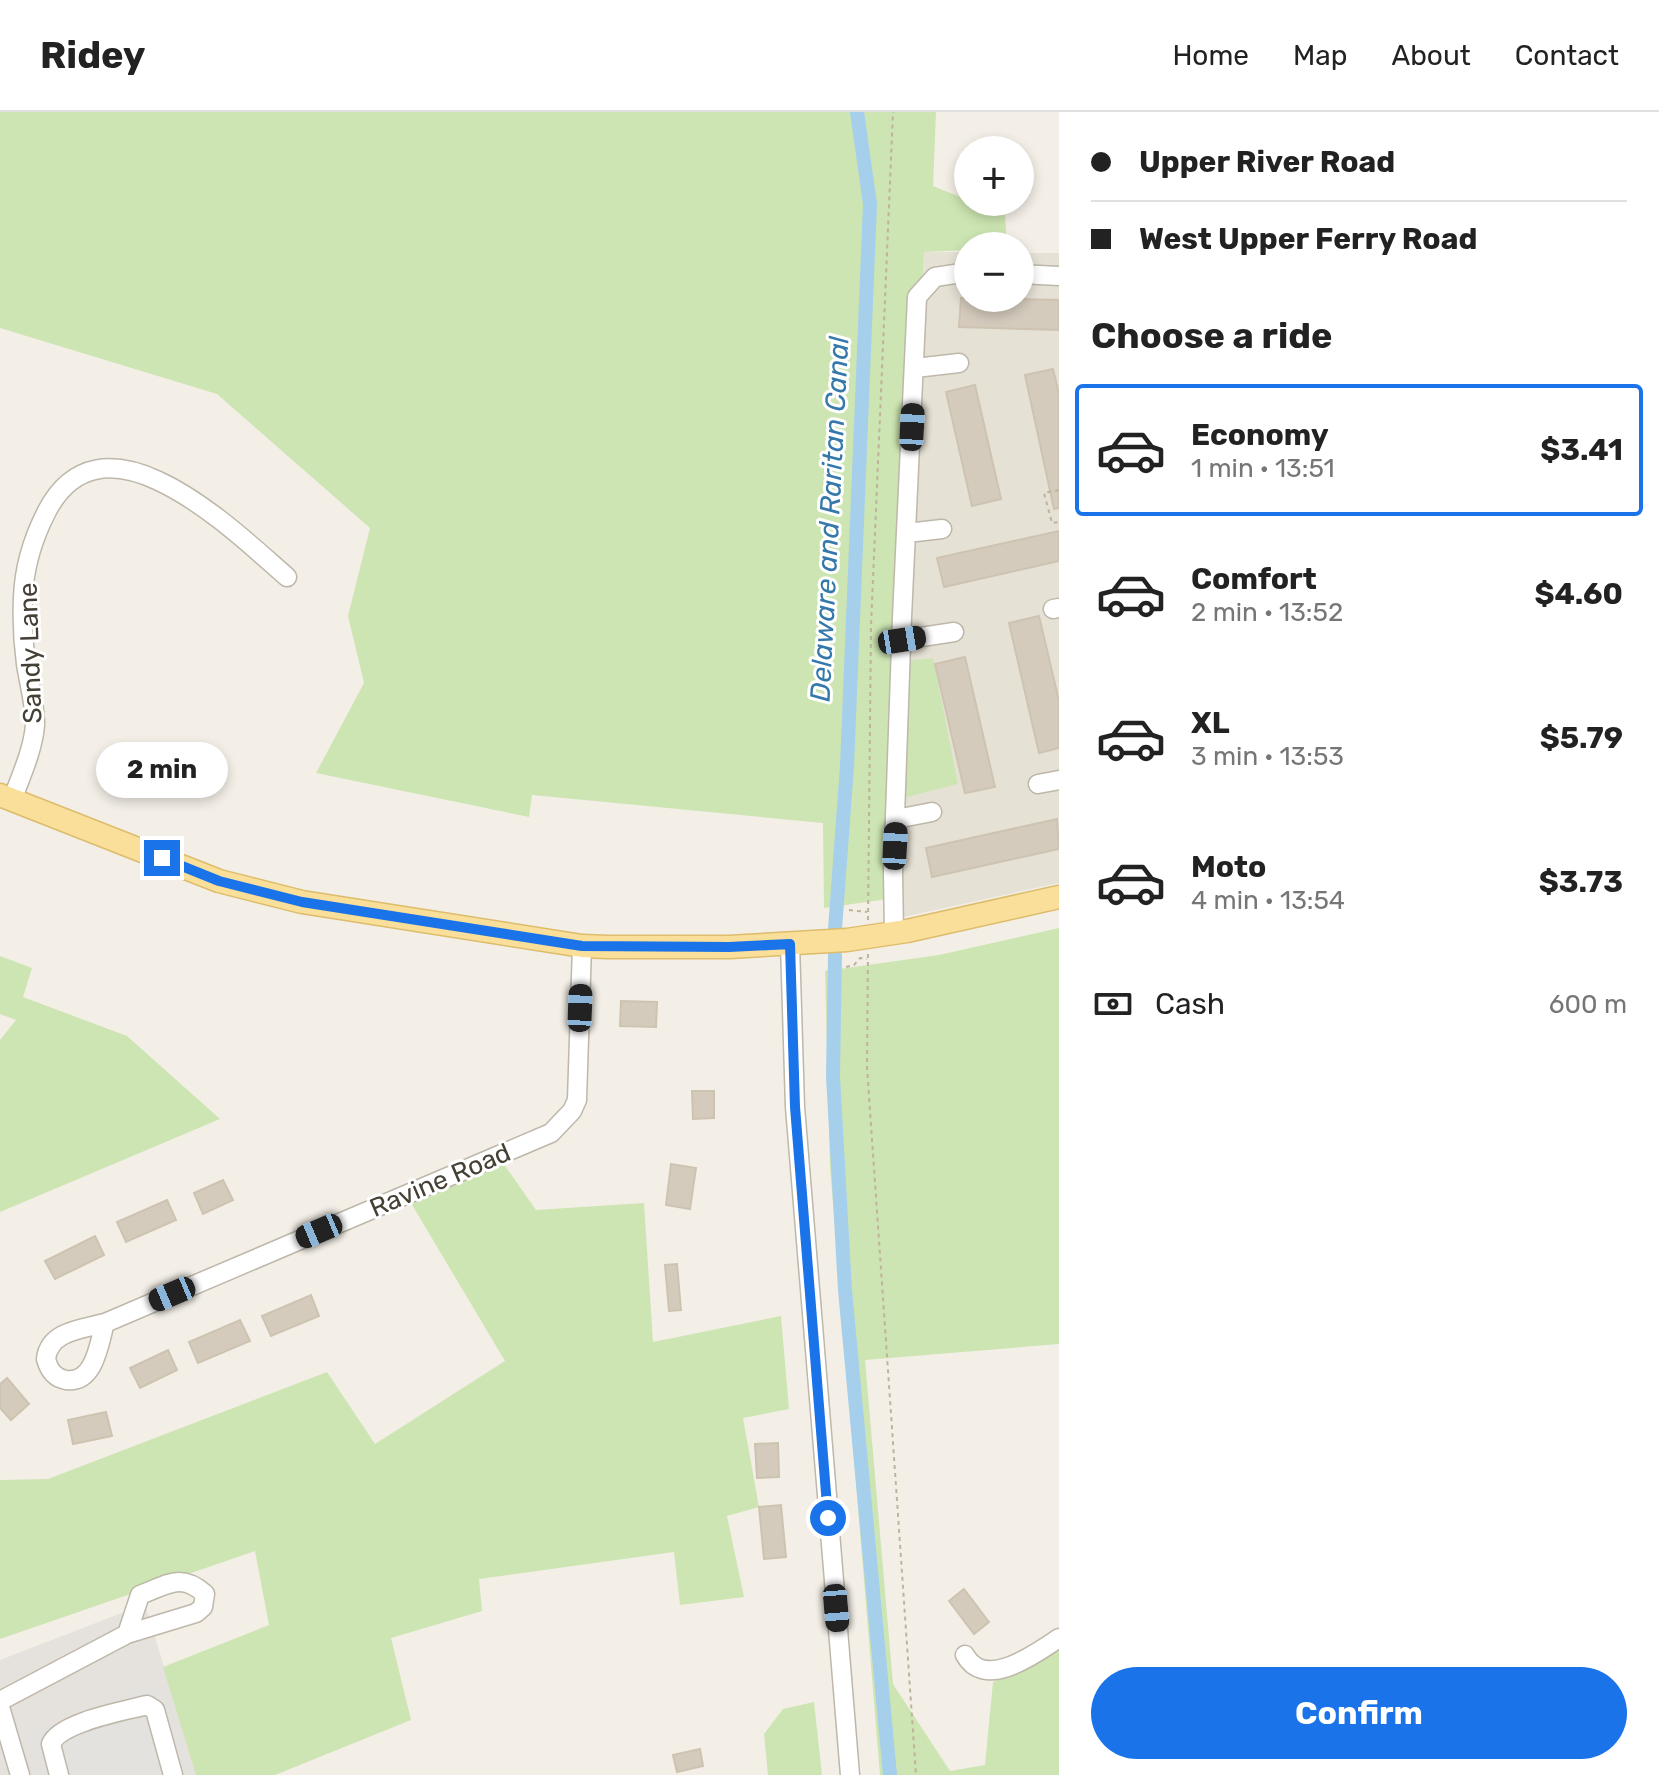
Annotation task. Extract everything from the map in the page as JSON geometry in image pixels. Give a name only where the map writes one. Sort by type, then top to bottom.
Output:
[{"type":"main road","points":[[6,798],[219,881],[253,891],[302,902],[582,946],[729,947],[847,940],[894,933],[1059,897]]},
{"type":"street","points":[[894,933],[902,640],[917,297],[935,277],[954,274]]},
{"type":"street","points":[[1034,275],[1059,276]]},
{"type":"street","points":[[915,368],[959,363]]},
{"type":"street","name":"Sandy Lane","points":[[6,798],[31,747],[35,727],[23,630],[25,575],[40,526],[52,502],[73,480],[101,469],[117,469],[167,484],[213,513],[287,577]]},
{"type":"street","points":[[907,533],[942,529]]},
{"type":"street","points":[[902,640],[954,632]]},
{"type":"street","points":[[1038,784],[1059,780]]},
{"type":"street","points":[[896,819],[932,812]]},
{"type":"street","points":[[790,944],[795,1107],[850,1775]]},
{"type":"street","name":"Ravine Road","points":[[105,1323],[551,1133],[572,1111],[577,1100],[582,946]]},
{"type":"street","points":[[0,1701],[127,1634]]},
{"type":"street","points":[[965,1655],[978,1670],[1001,1669],[1034,1655],[1059,1638]]},
{"type":"street","points":[[59,1775],[51,1744],[60,1731],[147,1705],[155,1710],[173,1775]]},
{"type":"street","points":[[0,1707],[20,1775]]},
{"type":"path","points":[[849,910],[869,912],[871,626],[893,112]]},
{"type":"path","points":[[1059,490],[1044,493],[1052,523],[1059,522]]},
{"type":"path","points":[[846,967],[854,965],[860,958],[868,959],[867,1067],[916,1775]]},
{"type":"shaded area","points":[[924,252],[954,252],[954,312],[1034,312],[1034,253],[1059,253],[1059,883],[903,917],[900,799],[958,784],[932,658],[903,662]]},
{"type":"shaded area","points":[[145,1604],[197,1775],[0,1775],[0,1660]]},
{"type":"shaded area","points":[[164,1682],[191,1775],[40,1775],[29,1733]]},
{"type":"green space","points":[[0,112],[936,112],[933,186],[954,194],[954,216],[1005,216],[1006,232],[954,232],[954,251],[924,252],[903,661],[933,658],[958,784],[900,799],[902,897],[824,908],[823,823],[532,795],[529,817],[316,773],[364,683],[348,616],[370,528],[217,394],[0,328]]},
{"type":"green space","points":[[1059,928],[1059,1344],[865,1360],[893,1684],[950,1771],[985,1765],[993,1682],[1059,1649],[1059,1775],[880,1775],[830,1167],[825,971],[939,955]]},
{"type":"green space","points":[[0,956],[32,968],[23,997],[127,1036],[220,1119],[0,1212],[0,1040],[16,1020],[0,1014]]},
{"type":"green space","points":[[503,1163],[536,1210],[644,1203],[653,1342],[781,1316],[789,1409],[743,1418],[759,1507],[727,1516],[744,1597],[680,1605],[674,1552],[479,1579],[482,1611],[391,1638],[411,1720],[275,1775],[196,1775],[163,1667],[269,1625],[255,1551],[0,1639],[0,1480],[48,1479],[327,1372],[375,1444],[505,1361],[408,1198]]},
{"type":"green space","points":[[814,1702],[822,1775],[768,1775],[764,1734],[783,1709]]},
{"type":"building","points":[[1034,299],[1059,300],[1059,330],[959,327],[960,312],[1034,312]]},
{"type":"building","points":[[1053,369],[1059,394],[1059,508],[1054,509],[1025,375]]},
{"type":"building","points":[[975,385],[1001,499],[972,506],[946,392]]},
{"type":"building","points":[[1059,531],[1059,561],[944,587],[937,558]]},
{"type":"building","points":[[1039,616],[1059,701],[1059,748],[1039,753],[1009,623]]},
{"type":"building","points":[[965,657],[995,787],[965,793],[935,664]]},
{"type":"building","points":[[1057,819],[1059,849],[932,877],[926,848]]},
{"type":"building","points":[[621,1001],[657,1002],[656,1027],[620,1026]]},
{"type":"building","points":[[692,1091],[714,1091],[714,1118],[693,1119]]},
{"type":"building","points":[[671,1164],[696,1168],[690,1209],[666,1205]]},
{"type":"building","points":[[223,1180],[233,1200],[203,1214],[194,1193]]},
{"type":"building","points":[[167,1200],[176,1220],[126,1242],[117,1222]]},
{"type":"building","points":[[95,1236],[104,1255],[55,1279],[45,1261]]},
{"type":"building","points":[[677,1264],[681,1310],[669,1311],[665,1265]]},
{"type":"building","points":[[311,1295],[319,1316],[271,1336],[262,1316]]},
{"type":"building","points":[[240,1320],[250,1341],[198,1363],[189,1342]]},
{"type":"building","points":[[168,1350],[177,1370],[140,1388],[130,1368]]},
{"type":"building","points":[[7,1378],[29,1404],[11,1420],[0,1408],[0,1384]]},
{"type":"building","points":[[106,1412],[112,1436],[73,1444],[68,1420]]},
{"type":"building","points":[[778,1443],[779,1477],[757,1478],[755,1444]]},
{"type":"building","points":[[781,1505],[786,1557],[764,1559],[759,1507]]},
{"type":"building","points":[[964,1589],[989,1622],[974,1634],[949,1601]]},
{"type":"building","points":[[700,1749],[703,1766],[677,1772],[673,1755]]},
{"type":"waterway","name":"Delaware and Raritan Canal","points":[[835,929],[847,766],[870,204],[857,112]]},
{"type":"waterway","name":"Delaware and Raritan Canal","points":[[835,955],[833,1076],[845,1290],[890,1775]]},
{"type":"route","points":[[162,858],[219,881],[302,902],[582,946],[729,947],[790,944],[795,1107],[828,1518]]}]
